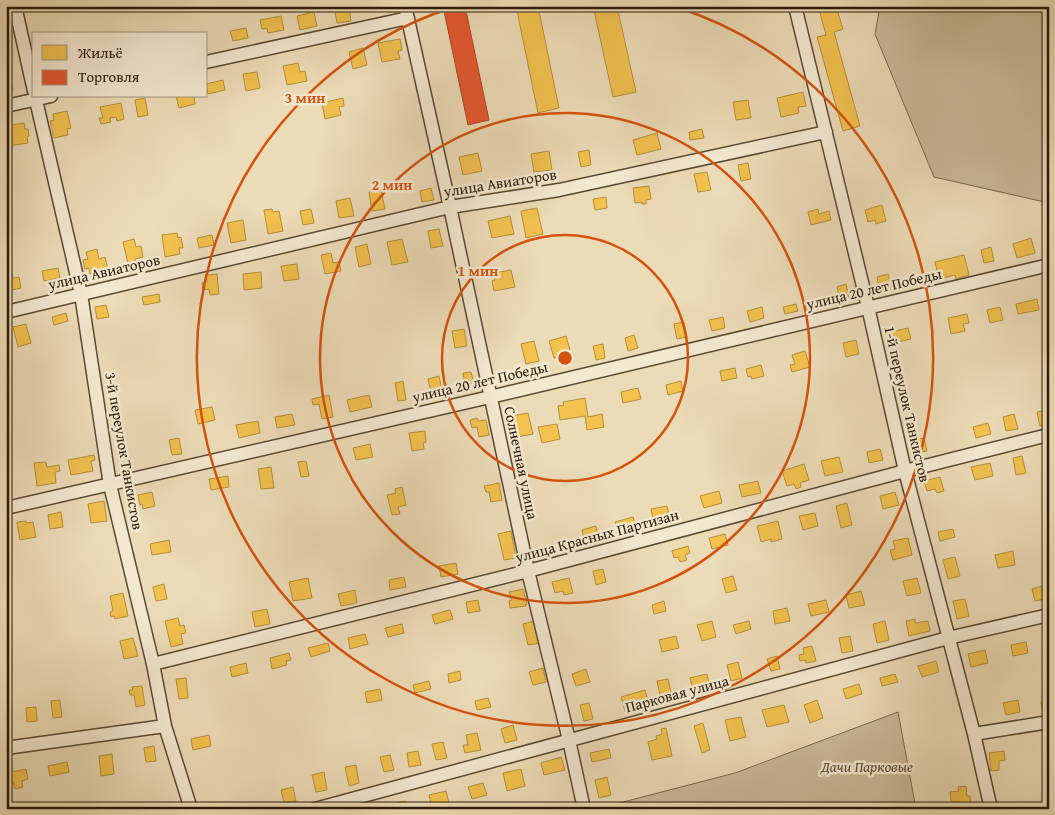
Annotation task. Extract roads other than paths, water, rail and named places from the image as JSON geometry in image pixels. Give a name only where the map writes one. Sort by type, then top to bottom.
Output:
[{"type":"street","name":"3-й переулок Танкистов","points":[[15,6],[32,82]]},
{"type":"street","name":"1-й переулок Танкистов","points":[[795,6],[868,307],[905,471],[974,734],[991,809]]},
{"type":"street","points":[[208,62],[406,12]]},
{"type":"street","name":"Солнечная улица","points":[[406,12],[528,571],[584,809]]},
{"type":"street","points":[[6,106],[32,97]]},
{"type":"street","name":"3-й переулок Танкистов","points":[[35,98],[81,294],[110,485],[153,664],[165,726],[191,809]]},
{"type":"street","name":"улица Авиаторов","points":[[6,312],[450,207],[559,190],[826,132]]},
{"type":"street","name":"улица 20 лет Победы","points":[[6,508],[490,397],[1049,265]]},
{"type":"street","name":"улица Красных Партизан","points":[[153,664],[528,571],[1048,435]]},
{"type":"street","name":"Парковая улица","points":[[315,809],[948,638],[1049,615]]},
{"type":"street","points":[[974,734],[1049,722]]},
{"type":"street","points":[[6,748],[165,726]]},
{"type":"park label","name":"Дачи Парковые","points":[[867,767]]}]
